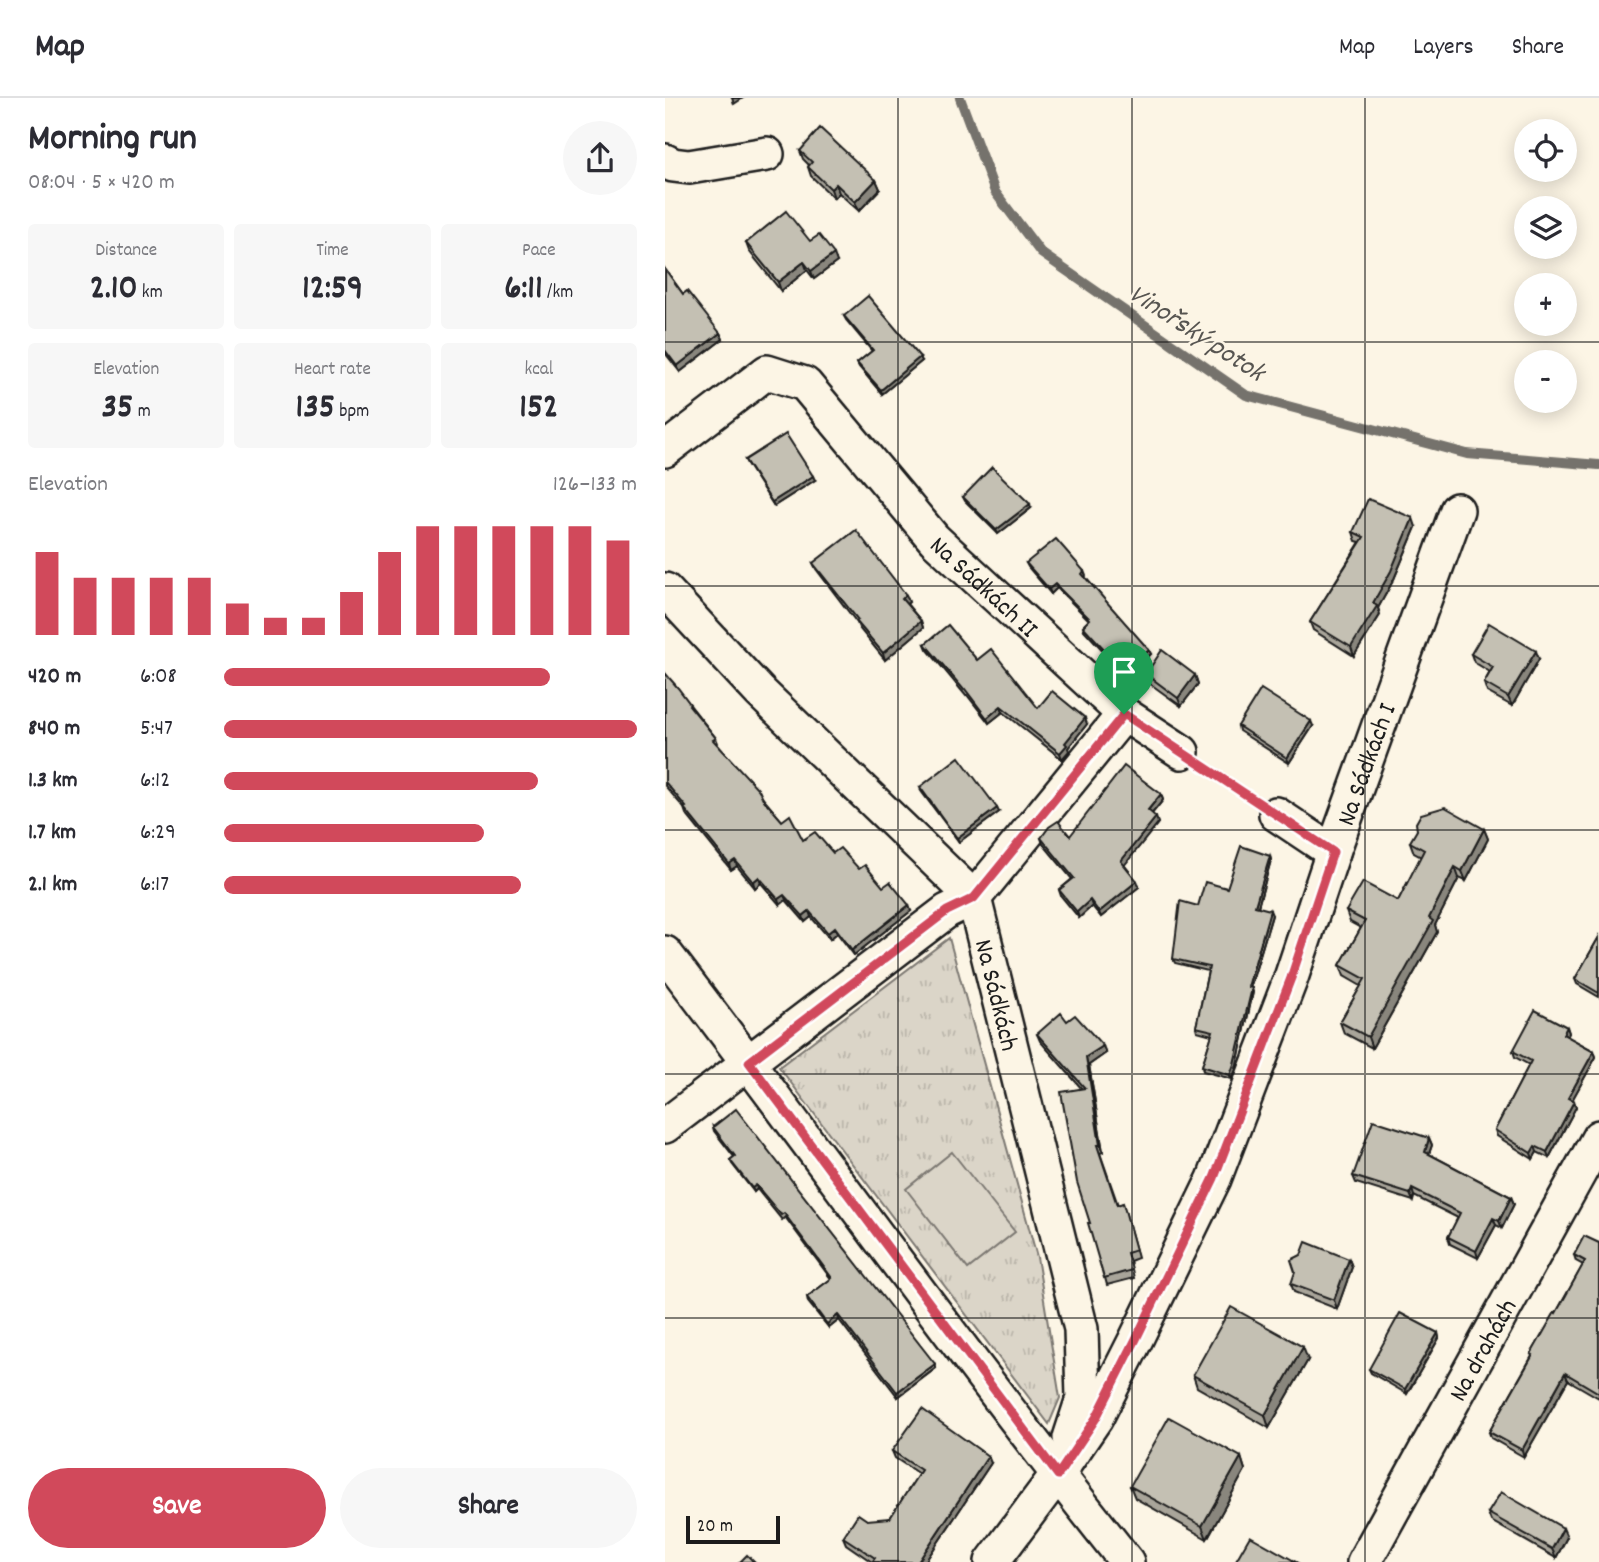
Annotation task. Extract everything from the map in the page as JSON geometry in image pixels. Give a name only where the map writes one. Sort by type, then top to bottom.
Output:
[{"type":"street","points":[[665,161],[689,167],[767,154]]},
{"type":"street","name":"Na Sádkách II","points":[[665,450],[767,372],[805,384],[934,539],[1124,714],[1182,752]]},
{"type":"street","name":"Na Sádkách I","points":[[992,1562],[1058,1475],[1096,1418],[1214,1178],[1291,978],[1333,852],[1457,510]]},
{"type":"street","points":[[665,590],[760,692],[974,898]]},
{"type":"street","points":[[665,1126],[947,911],[974,898],[1124,714]]},
{"type":"street","points":[[1276,814],[1333,852]]},
{"type":"street","name":"Na Sádkách","points":[[974,898],[1081,1329],[1083,1398],[1058,1475]]},
{"type":"street","points":[[665,953],[1058,1475],[1127,1562]]},
{"type":"street","name":"Na drahách","points":[[1364,1562],[1599,1137]]},
{"type":"path","points":[[1182,752],[1276,814]]},
{"type":"green space","points":[[949,938],[1037,1257],[1060,1398],[1049,1424],[779,1067]]},
{"type":"green space","points":[[952,1152],[1015,1232],[968,1269],[906,1189]]},
{"type":"building","points":[[820,128],[876,180],[855,202],[836,184],[831,189],[808,167],[812,162],[800,151]]},
{"type":"building","points":[[786,211],[810,241],[819,235],[834,254],[811,271],[804,262],[778,282],[746,243]]},
{"type":"building","points":[[665,269],[683,294],[687,291],[720,333],[677,366],[665,350]]},
{"type":"building","points":[[868,296],[920,357],[881,390],[857,363],[873,350],[844,316]]},
{"type":"building","points":[[786,434],[813,476],[772,502],[745,460]]},
{"type":"building","points":[[992,467],[1030,504],[996,530],[963,497]]},
{"type":"building","points":[[1368,499],[1413,518],[1391,571],[1373,603],[1377,606],[1351,647],[1310,622],[1364,537],[1353,532]]},
{"type":"building","points":[[856,530],[906,595],[902,599],[921,621],[883,653],[813,563]]},
{"type":"building","points":[[1056,539],[1084,571],[1082,574],[1149,650],[1134,664],[1114,644],[1106,651],[1083,626],[1090,619],[1055,584],[1049,589],[1026,563]]},
{"type":"building","points":[[1489,623],[1536,651],[1508,697],[1484,683],[1493,667],[1471,654]]},
{"type":"building","points":[[948,625],[977,660],[991,649],[1038,708],[1052,691],[1085,718],[1060,753],[1001,706],[987,718],[925,644]]},
{"type":"building","points":[[1162,650],[1195,675],[1178,698],[1146,674]]},
{"type":"building","points":[[665,673],[716,738],[713,740],[759,790],[763,799],[782,821],[790,815],[803,840],[815,832],[833,853],[840,848],[859,869],[865,865],[883,887],[890,882],[909,905],[852,950],[835,927],[828,933],[809,911],[803,916],[784,895],[778,899],[759,877],[753,882],[735,860],[729,864],[665,782]]},
{"type":"building","points":[[1261,689],[1311,721],[1287,758],[1238,726]]},
{"type":"building","points":[[959,757],[997,808],[957,838],[920,787]]},
{"type":"building","points":[[1124,766],[1161,794],[1148,810],[1156,817],[1121,861],[1137,881],[1099,912],[1090,900],[1077,912],[1059,890],[1074,878],[1041,838],[1049,827],[1058,821],[1070,836]]},
{"type":"building","points":[[1445,807],[1484,829],[1462,871],[1455,867],[1429,918],[1433,921],[1368,1037],[1340,1022],[1365,979],[1340,965],[1365,921],[1346,911],[1363,882],[1398,901],[1424,850],[1410,842],[1417,830],[1416,823],[1421,814]]},
{"type":"building","points":[[1241,846],[1270,856],[1255,906],[1270,910],[1248,987],[1252,988],[1230,1075],[1202,1066],[1213,1031],[1196,1027],[1209,967],[1173,959],[1180,901],[1198,906],[1205,882],[1227,888]]},
{"type":"building","points":[[1599,937],[1599,993],[1575,979]]},
{"type":"building","points":[[1535,1010],[1567,1027],[1563,1034],[1594,1051],[1568,1098],[1574,1101],[1547,1152],[1535,1146],[1531,1153],[1495,1130],[1531,1061],[1513,1051]]},
{"type":"building","points":[[1061,1013],[1067,1021],[1075,1015],[1103,1046],[1086,1057],[1100,1145],[1097,1145],[1117,1205],[1123,1203],[1136,1250],[1127,1253],[1132,1270],[1104,1278],[1077,1182],[1061,1092],[1085,1088],[1037,1034]]},
{"type":"building","points":[[736,1109],[935,1364],[897,1392],[838,1315],[827,1324],[807,1297],[832,1278],[784,1213],[781,1215],[756,1185],[752,1188],[730,1160],[735,1156],[713,1127]]},
{"type":"building","points":[[1373,1120],[1429,1138],[1425,1152],[1511,1197],[1499,1221],[1493,1218],[1476,1251],[1448,1237],[1460,1213],[1412,1189],[1410,1194],[1353,1176]]},
{"type":"building","points":[[1584,1236],[1599,1243],[1599,1393],[1565,1373],[1522,1450],[1489,1432],[1585,1261],[1574,1255]]},
{"type":"building","points":[[1306,1242],[1349,1259],[1334,1300],[1291,1284],[1295,1272],[1291,1260],[1301,1255]]},
{"type":"building","points":[[1231,1307],[1303,1347],[1265,1415],[1193,1375]]},
{"type":"building","points":[[1400,1313],[1438,1333],[1405,1389],[1369,1369]]},
{"type":"building","points":[[922,1409],[988,1456],[918,1562],[872,1562],[875,1558],[843,1537],[858,1514],[867,1520],[890,1518],[921,1470],[892,1451]]},
{"type":"building","points":[[1169,1417],[1241,1457],[1202,1526],[1130,1486]]},
{"type":"building","points":[[1501,1492],[1563,1528],[1552,1549],[1488,1513]]},
{"type":"building","points":[[1250,1536],[1296,1562],[1235,1562]]},
{"type":"building","points":[[747,1555],[754,1562],[740,1562]]},
{"type":"waterway","name":"Vinořský potok","points":[[960,98],[995,192],[1041,253],[1246,395],[1467,454],[1599,465]]},
{"type":"route","points":[[1124,714],[1333,852],[1291,978],[1214,1178],[1096,1418],[1058,1475],[749,1062],[947,911],[974,898],[1124,714]]}]
